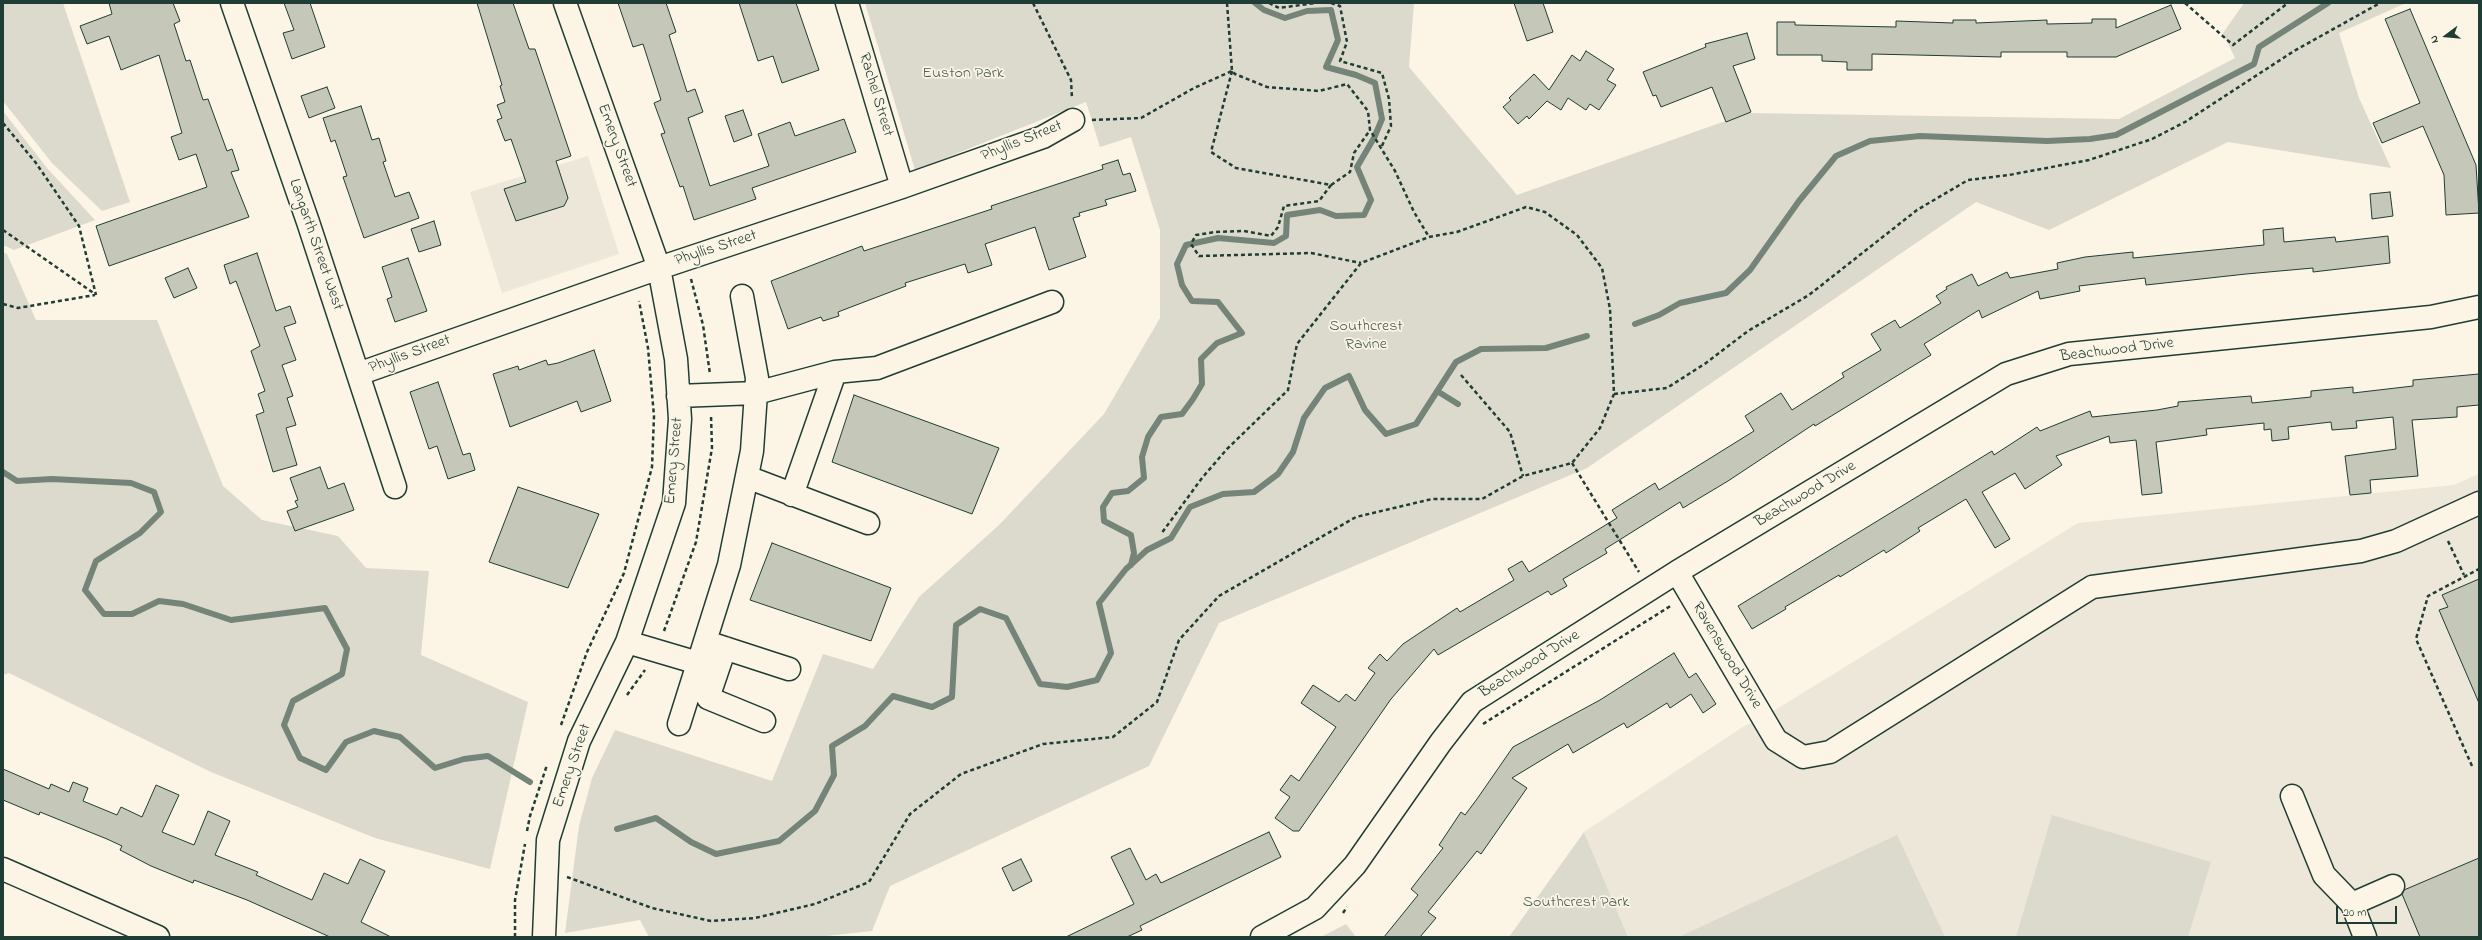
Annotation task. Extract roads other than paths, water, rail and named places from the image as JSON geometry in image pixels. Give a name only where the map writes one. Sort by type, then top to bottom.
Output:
[{"type":"street","name":"Langarth Street West","points":[[232,3],[395,487]]},
{"type":"street","name":"Emery Street","points":[[544,937],[548,840],[579,741],[627,642],[674,503],[680,419],[676,359],[659,268],[565,3]]},
{"type":"street","name":"Rachel Street","points":[[847,3],[902,187]]},
{"type":"street","name":"Phyllis Street","points":[[358,374],[659,268],[902,187],[1043,137],[1073,120]]},
{"type":"street","points":[[742,296],[757,378],[752,451],[729,565],[715,645],[708,698],[764,721]]},
{"type":"street","points":[[678,396],[756,393],[835,372],[877,368],[1052,302]]},
{"type":"street","name":"Beachwood Drive","points":[[1262,937],[1314,908],[1355,865],[1441,742],[1472,702],[1677,572],[2006,374],[2068,354],[2431,317],[2479,307]]},
{"type":"street","points":[[792,494],[835,372]]},
{"type":"street","points":[[746,477],[868,523]]},
{"type":"street","name":"Ravenswood Drive","points":[[1677,572],[1776,740],[1803,757],[1830,752],[2092,587],[2361,551],[2396,541],[2479,503]]},
{"type":"street","points":[[627,642],[698,663]]},
{"type":"street","points":[[679,724],[698,663],[715,645]]},
{"type":"street","points":[[715,645],[789,669]]},
{"type":"street","points":[[2292,796],[2324,875],[2352,904],[2365,937]]},
{"type":"street","points":[[3,869],[158,937]]},
{"type":"street","points":[[2352,904],[2393,886]]},
{"type":"waterway","points":[[1131,565],[1134,553],[1131,535],[1104,521],[1103,507],[1112,493],[1128,491],[1144,478],[1142,457],[1148,437],[1161,417],[1182,414],[1193,399],[1202,384],[1201,359],[1217,343],[1242,333],[1218,302],[1192,301],[1182,285],[1177,264],[1186,245],[1218,238],[1274,243],[1286,236],[1287,215],[1320,210],[1336,216],[1364,215],[1371,200],[1357,167],[1374,138],[1382,119],[1375,83],[1356,75],[1326,67],[1338,40],[1331,10],[1307,11],[1285,18],[1264,10],[1255,3]]},
{"type":"waterway","points":[[1635,324],[1659,315],[1680,303],[1726,293],[1750,270],[1799,201],[1836,156],[1870,141],[1920,136],[2047,141],[2090,139],[2116,135],[2254,64],[2259,47],[2328,3]]},
{"type":"waterway","points":[[617,829],[656,818],[691,842],[716,854],[779,841],[815,811],[834,775],[832,746],[865,726],[893,696],[932,707],[952,697],[956,625],[980,609],[1006,618],[1040,684],[1067,687],[1097,680],[1111,653],[1099,603],[1126,569],[1147,550],[1171,538],[1190,507],[1223,494],[1254,492],[1278,474],[1293,452],[1304,418],[1325,388],[1349,376],[1365,410],[1386,434],[1416,424],[1456,362],[1481,349],[1546,348],[1587,336]]},
{"type":"waterway","points":[[1437,391],[1458,404]]},
{"type":"waterway","points":[[3,472],[17,481],[52,479],[131,483],[154,492],[161,512],[140,533],[96,561],[85,590],[104,614],[132,614],[159,601],[183,604],[231,620],[325,608],[347,649],[342,674],[293,701],[284,725],[300,758],[326,770],[346,742],[374,731],[400,737],[435,768],[464,759],[488,756],[530,782]]},
{"type":"park label","name":"Euston Park","points":[[963,74]]},
{"type":"park label","name":"Southcrest Ravine","points":[[1366,336]]},
{"type":"park label","name":"Southcrest Park","points":[[1576,903]]}]
